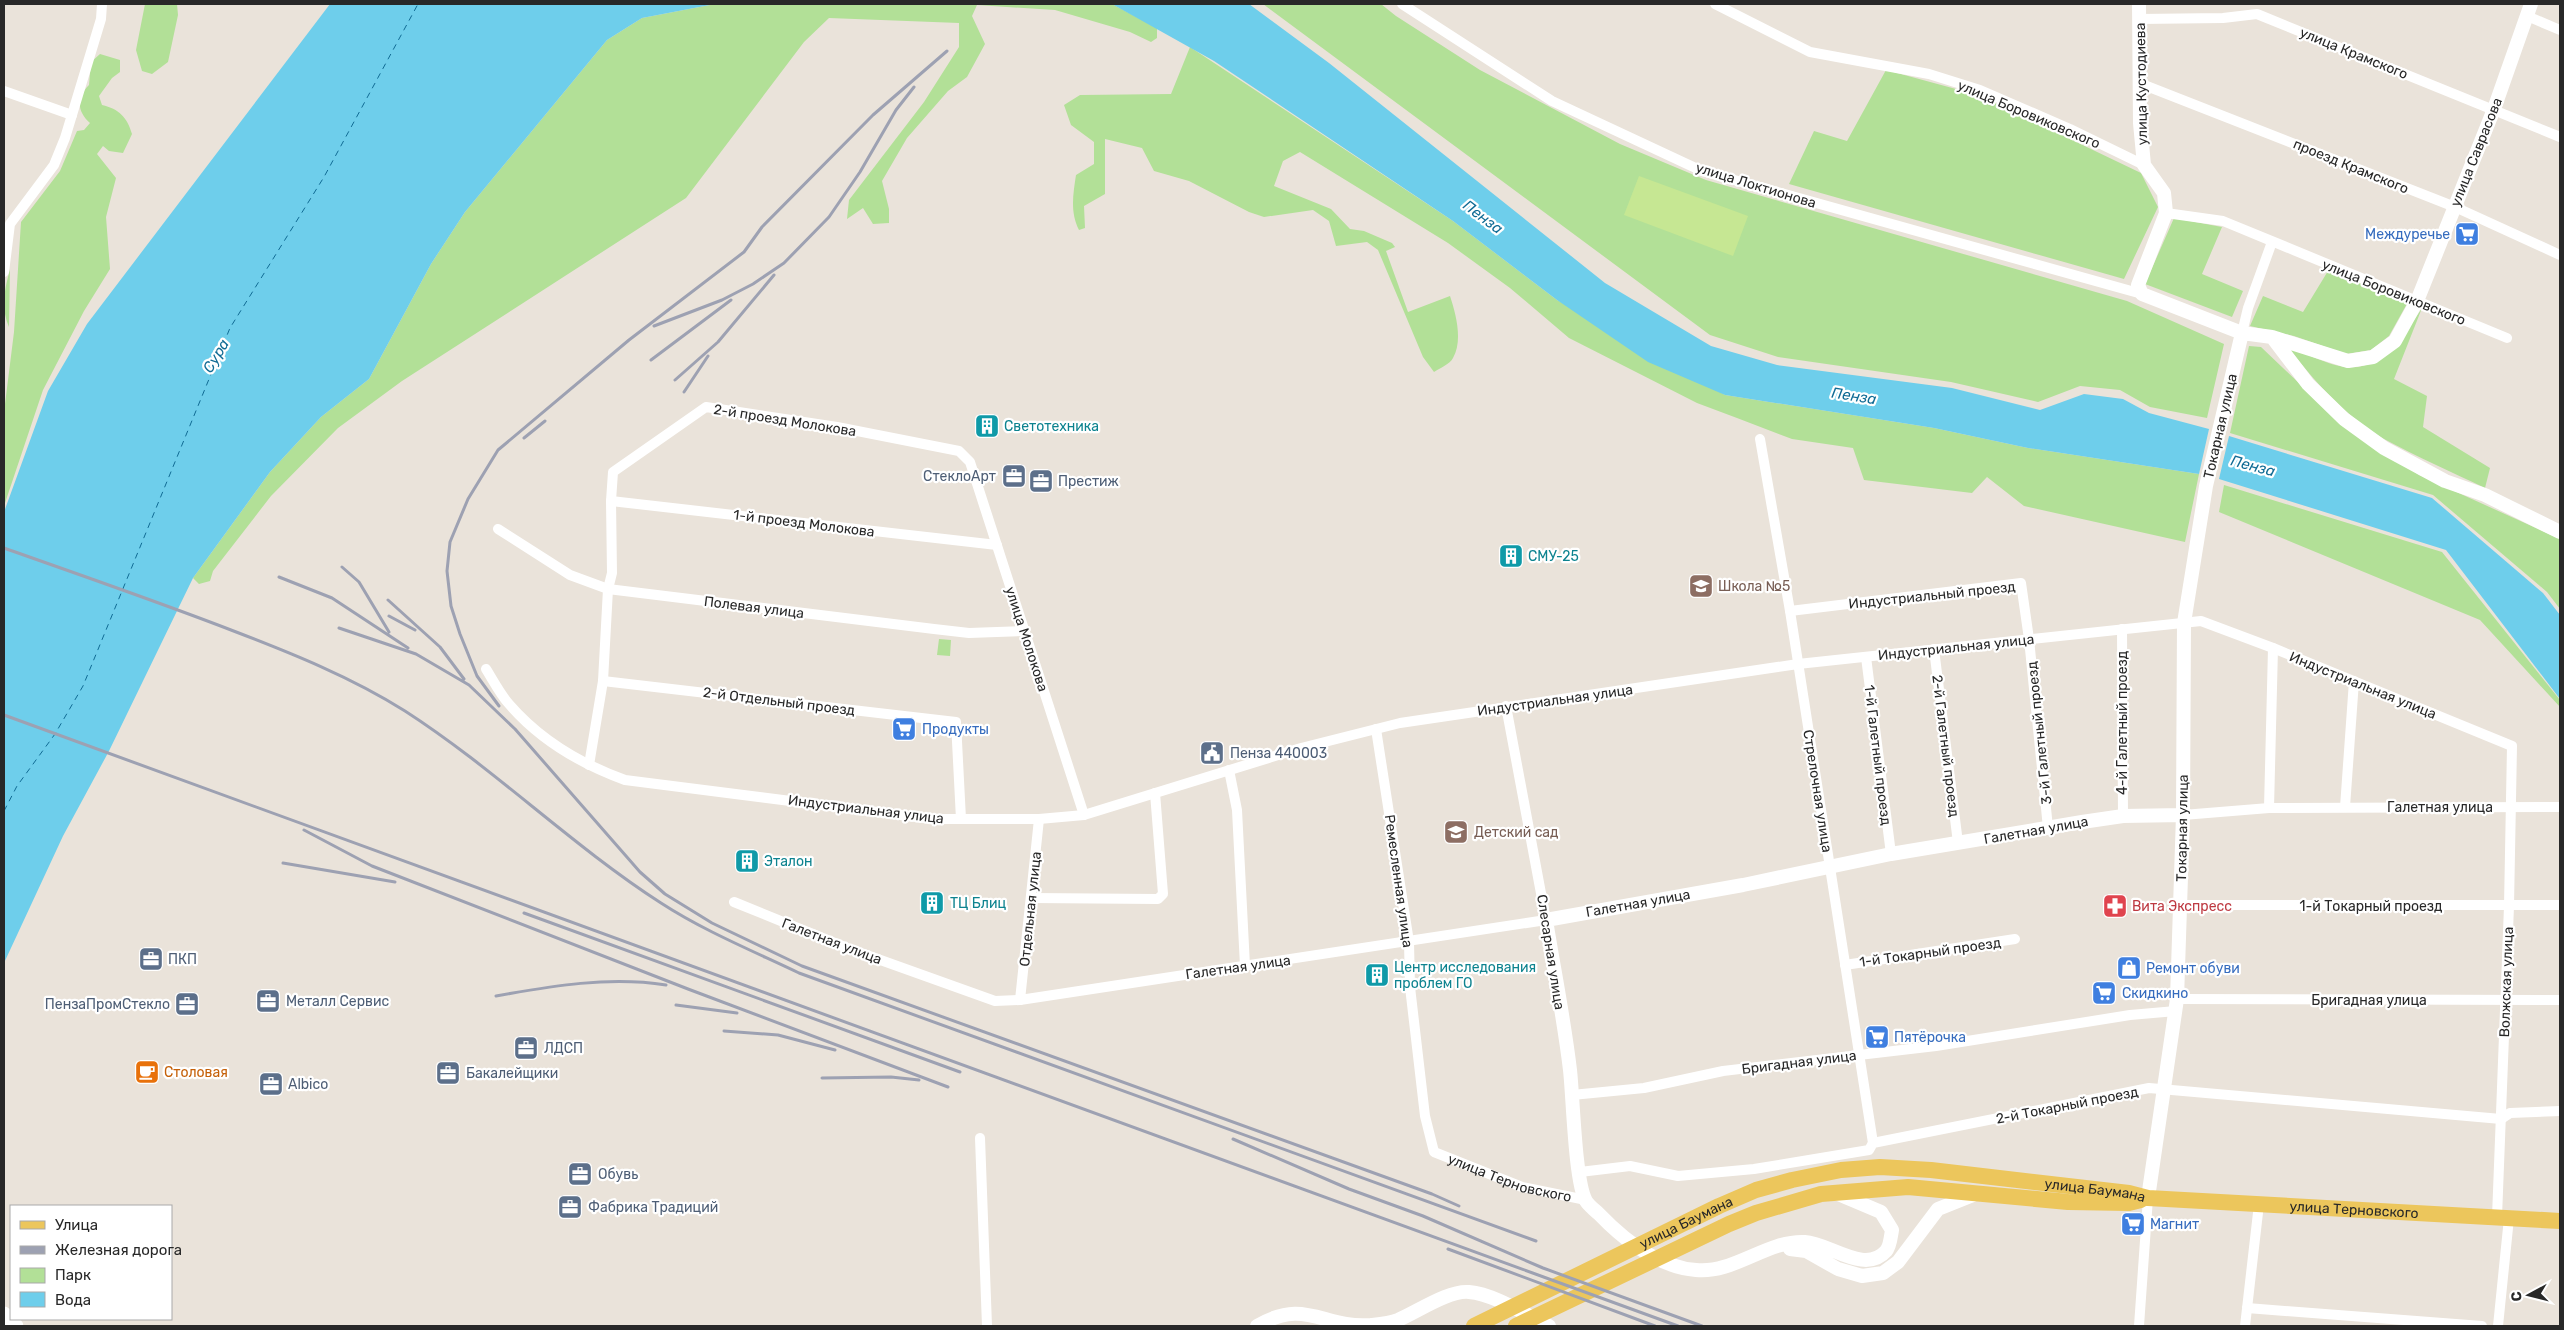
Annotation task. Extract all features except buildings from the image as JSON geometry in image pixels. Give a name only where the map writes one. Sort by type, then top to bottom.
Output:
[{"type":"main road","name":"улица Баумана","points":[[1474,1326],[1719,1206],[1756,1190],[1840,1170],[1880,1167],[1931,1170],[2120,1192],[2148,1198]]},
{"type":"main road","name":"улица Баумана","points":[[1516,1326],[1729,1224],[1773,1207],[1834,1192],[1908,1187],[1973,1195],[2101,1204],[2129,1203],[2148,1198]]},
{"type":"main road","name":"улица Терновского","points":[[2148,1198],[2560,1220]]},
{"type":"main road","points":[[4,1314],[16,1326]]},
{"type":"street","points":[[4,272],[7,226],[54,165],[72,115],[101,19],[102,4]]},
{"type":"street","name":"улица Локтионова","points":[[1402,4],[1552,101],[1702,171],[2142,294]]},
{"type":"street","name":"улица Боровиковского","points":[[1715,4],[1810,52],[1929,74],[1980,90],[2070,129],[2144,165]]},
{"type":"street","name":"улица Кустодиева","points":[[2139,4],[2140,123],[2144,165]]},
{"type":"street","points":[[2529,10],[2560,30]]},
{"type":"street","name":"улица Саврасова","points":[[2142,294],[2242,333],[2272,337],[2348,361],[2373,357],[2395,340],[2417,301],[2494,109],[2529,10]]},
{"type":"street","name":"улица Крамского","points":[[2139,19],[2223,18],[2257,14],[2560,137]]},
{"type":"street","name":"проезд Крамского","points":[[2139,83],[2454,207],[2560,255]]},
{"type":"street","points":[[4,91],[72,115]]},
{"type":"street","points":[[2142,294],[2138,285],[2166,213],[2164,194],[2144,165]]},
{"type":"street","name":"улица Боровиковского","points":[[2166,213],[2223,221],[2507,338]]},
{"type":"street","points":[[2242,333],[2248,308],[2272,242]]},
{"type":"street","name":"Токарная улица","points":[[2139,1326],[2148,1198],[2176,1005],[2182,905],[2184,623],[2206,486],[2242,333]]},
{"type":"street","points":[[2272,337],[2308,384],[2344,419],[2384,448],[2445,481],[2485,495],[2560,532]]},
{"type":"street","name":"2-й проезд Молокова","points":[[611,501],[613,472],[706,407],[837,427],[959,451],[970,462]]},
{"type":"street","name":"Стрелочная улица","points":[[1760,439],[1790,611],[1873,1144]]},
{"type":"street","name":"улица Молокова","points":[[970,462],[1084,815]]},
{"type":"street","points":[[589,765],[603,681],[608,589],[612,573],[611,501]]},
{"type":"street","name":"1-й проезд Молокова","points":[[611,501],[997,545]]},
{"type":"street","name":"Полевая улица","points":[[498,529],[570,575],[608,589],[942,630],[969,632],[1024,631]]},
{"type":"street","name":"Индустриальный проезд","points":[[1790,611],[2021,583],[2029,639]]},
{"type":"street","name":"Индустриальная улица","points":[[486,669],[508,704],[536,732],[589,765],[625,780],[932,818],[1039,819],[1084,815],[1229,770],[1376,729],[1506,706],[1559,701],[1798,664],[2201,622],[2273,648],[2512,746]]},
{"type":"street","name":"4-й Галетный проезд","points":[[2122,629],[2123,816]]},
{"type":"street","name":"3-й Галетный проезд","points":[[2029,639],[2048,828]]},
{"type":"street","points":[[2268,808],[2273,648]]},
{"type":"street","name":"2-й Галетный проезд","points":[[1934,649],[1958,843]]},
{"type":"street","name":"1-й Галетный проезд","points":[[1866,656],[1891,854]]},
{"type":"street","name":"2-й Отдельный проезд","points":[[603,681],[956,722],[961,819]]},
{"type":"street","points":[[2345,807],[2354,681]]},
{"type":"street","name":"Слесарная улица","points":[[1506,706],[1546,920],[1572,1095],[1580,1172],[1586,1200]]},
{"type":"street","name":"Ремесленная улица","points":[[1376,729],[1408,942],[1410,987],[1419,1066],[1426,1116],[1434,1152]]},
{"type":"street","name":"Волжская улица","points":[[2498,1326],[2503,1217],[2501,1119],[2509,906],[2512,746]]},
{"type":"street","points":[[1229,770],[1237,810],[1245,966]]},
{"type":"street","points":[[1031,898],[1158,899],[1163,894],[1155,793]]},
{"type":"street","name":"Галетная улица","points":[[734,902],[847,948],[995,1001],[1020,1000],[1546,920],[1891,854],[2123,816],[2183,815],[2268,808],[2560,807]]},
{"type":"street","name":"Отдельная улица","points":[[1020,1000],[1039,819]]},
{"type":"street","name":"1-й Токарный проезд","points":[[2182,905],[2560,905]]},
{"type":"street","name":"1-й Токарный проезд","points":[[1845,965],[2015,940]]},
{"type":"street","name":"Бригадная улица","points":[[1572,1095],[1644,1088],[1723,1071],[1936,1046],[2130,1015],[2176,1005],[2560,1000]]},
{"type":"street","name":"2-й Токарный проезд","points":[[1580,1172],[1630,1166],[1678,1176],[1754,1169],[1869,1150],[1873,1144],[2149,1088],[2164,1091],[2501,1119],[2510,1112],[2560,1112]]},
{"type":"street","points":[[980,1138],[987,1326]]},
{"type":"street","name":"улица Терновского","points":[[1434,1152],[1522,1186],[1586,1200]]},
{"type":"street","points":[[1586,1200],[1611,1226],[1640,1250],[1670,1265],[1697,1271],[1723,1267],[1775,1247],[1801,1242],[1818,1242],[1850,1258],[1862,1260],[1879,1257],[1887,1250],[1892,1230],[1881,1212],[1834,1192]]},
{"type":"street","points":[[1775,1247],[1806,1251],[1838,1269],[1862,1276],[1882,1273],[1898,1262],[1938,1209],[1973,1195]]},
{"type":"street","points":[[2245,1326],[2259,1204]]},
{"type":"street","points":[[1257,1326],[1274,1316],[1297,1312],[1352,1325],[1396,1321],[1466,1291],[1483,1294],[1549,1326]]},
{"type":"street","points":[[2247,1308],[2482,1326]]},
{"type":"green space","points":[[145,4],[177,4],[178,15],[168,62],[152,74],[142,71],[136,50]]},
{"type":"green space","points":[[715,4],[1112,4],[1157,28],[1157,38],[1151,42],[1130,32],[1055,10],[977,5],[972,16],[985,44],[967,77],[948,91],[907,138],[882,181],[889,209],[889,223],[873,224],[863,208],[847,219],[849,200],[924,102],[959,47],[959,23],[829,18],[804,42],[686,198],[402,381],[338,428],[271,496],[213,571],[210,581],[199,584],[193,578],[270,472],[321,417],[369,379],[431,264],[465,212],[607,40],[642,18]]},
{"type":"green space","points":[[1263,4],[1381,4],[1396,16],[1480,70],[1620,144],[1706,180],[2127,301],[2224,344],[2207,418],[2150,407],[2120,390],[2080,386],[2038,402],[1951,382],[1778,357],[1710,335]]},
{"type":"green space","points":[[1190,47],[1453,221],[1557,300],[1725,395],[1934,428],[2028,448],[2199,474],[2185,542],[2024,506],[1987,477],[1972,493],[1864,480],[1853,448],[1792,439],[1697,403],[1569,338],[1510,288],[1448,243],[1300,152],[1283,161],[1274,186],[1331,209],[1350,229],[1364,231],[1392,243],[1395,247],[1386,251],[1408,312],[1450,296],[1456,319],[1458,344],[1452,360],[1447,364],[1434,372],[1423,357],[1378,250],[1367,242],[1336,246],[1329,221],[1313,210],[1264,217],[1249,212],[1189,181],[1154,171],[1142,148],[1105,139],[1105,194],[1084,206],[1085,228],[1079,230],[1073,210],[1076,175],[1094,164],[1094,142],[1071,125],[1064,105],[1080,95],[1171,94]]},
{"type":"green space","points":[[100,54],[120,60],[120,72],[112,78],[99,96],[102,105],[118,111],[125,118],[132,134],[123,153],[109,151],[103,146],[97,154],[116,178],[106,217],[110,269],[84,311],[43,390],[4,506],[4,412],[14,332],[21,222],[60,171],[77,131],[84,130],[90,123],[83,114],[80,100],[89,85],[91,62]]},
{"type":"green space","points":[[1886,70],[1978,95],[2141,173],[2158,207],[2124,279],[1789,184],[1814,131],[1847,141]]},
{"type":"green space","points":[[1639,176],[1748,216],[1733,256],[1624,215]]},
{"type":"green space","points":[[2174,218],[2222,227],[2202,274],[2243,291],[2232,317],[2145,284]]},
{"type":"green space","points":[[10,269],[9,327],[4,305]]},
{"type":"green space","points":[[2328,271],[2408,302],[2389,336],[2371,350],[2346,354],[2294,336],[2250,326],[2263,296],[2303,312]]},
{"type":"green space","points":[[2422,308],[2394,379],[2427,396],[2423,427],[2490,468],[2485,488],[2384,439],[2356,420],[2331,397],[2287,346],[2333,364],[2359,367],[2382,357],[2391,349],[2400,340]]},
{"type":"green space","points":[[2249,346],[2261,347],[2341,423],[2419,475],[2560,539],[2560,609],[2547,592],[2433,495],[2230,433]]},
{"type":"green space","points":[[2224,485],[2442,552],[2560,700],[2560,707],[2480,620],[2219,512]]},
{"type":"green space","points":[[939,639],[951,640],[950,656],[937,655]]},
{"type":"water","name":"Сура","points":[[330,4],[715,4],[642,18],[607,40],[465,212],[431,264],[369,379],[321,417],[270,472],[193,578],[109,751],[63,836],[4,963],[4,512],[48,391],[87,324]]},
{"type":"water","name":"Пенза","points":[[1112,4],[1249,4],[1329,63],[1605,283],[1711,346],[1777,365],[1952,388],[2040,410],[2084,394],[2123,399],[2149,413],[2209,429],[2199,474],[2028,448],[1934,428],[1725,395],[1648,362],[1557,300],[1453,221],[1214,61]]},
{"type":"water","name":"Пенза","points":[[2229,436],[2432,498],[2543,593],[2560,615],[2560,699],[2446,550],[2219,479]]},
{"type":"ferry route","points":[[4,811],[17,786],[55,734],[83,686],[230,328],[324,177],[418,4]]},
{"type":"railway","points":[[499,706],[477,676],[460,634],[451,606],[447,571],[450,542],[468,499],[498,450],[629,340],[744,252],[762,227],[873,115],[947,51]]},
{"type":"railway","points":[[654,326],[722,300],[753,284],[784,263],[829,217],[860,172],[896,110],[914,87]]},
{"type":"railway","points":[[675,380],[718,342],[774,275]]},
{"type":"railway","points":[[651,360],[731,300]]},
{"type":"railway","points":[[684,392],[708,356]]},
{"type":"railway","points":[[524,438],[545,421]]},
{"type":"railway","points":[[4,548],[203,619],[320,666],[363,687],[405,711],[470,757],[596,857],[661,903],[711,932],[799,973],[1536,1241]]},
{"type":"railway","points":[[342,567],[359,582],[389,632]]},
{"type":"railway","points":[[279,577],[332,598],[408,648]]},
{"type":"railway","points":[[388,600],[440,647],[464,679]]},
{"type":"railway","points":[[389,616],[415,630]]},
{"type":"railway","points":[[339,628],[416,654],[469,685],[515,729],[640,872],[665,894],[712,923],[802,966],[1432,1194],[1459,1206]]},
{"type":"railway","points":[[4,715],[1678,1326]]},
{"type":"railway","points":[[304,830],[372,866],[688,989],[948,1087]]},
{"type":"railway","points":[[283,863],[395,882]]},
{"type":"railway","points":[[524,913],[960,1072]]},
{"type":"railway","points":[[496,996],[581,983],[645,982],[666,985]]},
{"type":"railway","points":[[676,1005],[737,1013]]},
{"type":"railway","points":[[724,1031],[778,1035],[835,1050]]},
{"type":"railway","points":[[822,1078],[891,1077],[919,1080]]},
{"type":"railway","points":[[1233,1139],[1349,1189],[1423,1216],[1543,1268],[1702,1326]]},
{"type":"railway","points":[[1448,1249],[1655,1326]]},
{"type":"place","name":"Междуречье","points":[[2467,234]]},
{"type":"place","name":"Светотехника","points":[[987,426]]},
{"type":"place","name":"СтеклоАрт","points":[[1014,476]]},
{"type":"place","name":"Престиж","points":[[1041,481]]},
{"type":"place","name":"СМУ-25","points":[[1511,556]]},
{"type":"place","name":"Школа №5","points":[[1701,586]]},
{"type":"place","name":"Продукты","points":[[904,729]]},
{"type":"place","name":"Пенза 440003","points":[[1212,753]]},
{"type":"place","name":"Детский сад","points":[[1456,832]]},
{"type":"place","name":"Эталон","points":[[747,861]]},
{"type":"place","name":"ТЦ Блиц","points":[[932,903]]},
{"type":"place","name":"Вита Экспресс","points":[[2115,906]]},
{"type":"place","name":"ПКП","points":[[151,959]]},
{"type":"place","name":"Ремонт обуви","points":[[2129,968]]},
{"type":"place","name":"Центр исследования проблем ГО","points":[[1377,975]]},
{"type":"place","name":"Скидкино","points":[[2104,993]]},
{"type":"place","name":"Металл Сервис","points":[[268,1001]]},
{"type":"place","name":"ПензаПромСтекло","points":[[187,1004]]},
{"type":"place","name":"Пятёрочка","points":[[1877,1037]]},
{"type":"place","name":"ЛДСП","points":[[526,1048]]},
{"type":"place","name":"Столовая","points":[[147,1072]]},
{"type":"place","name":"Бакалейщики","points":[[448,1073]]},
{"type":"place","name":"Albico","points":[[271,1084]]},
{"type":"place","name":"Обувь","points":[[580,1174]]},
{"type":"place","name":"Фабрика Традиций","points":[[570,1207]]},
{"type":"place","name":"Магнит","points":[[2133,1224]]}]
